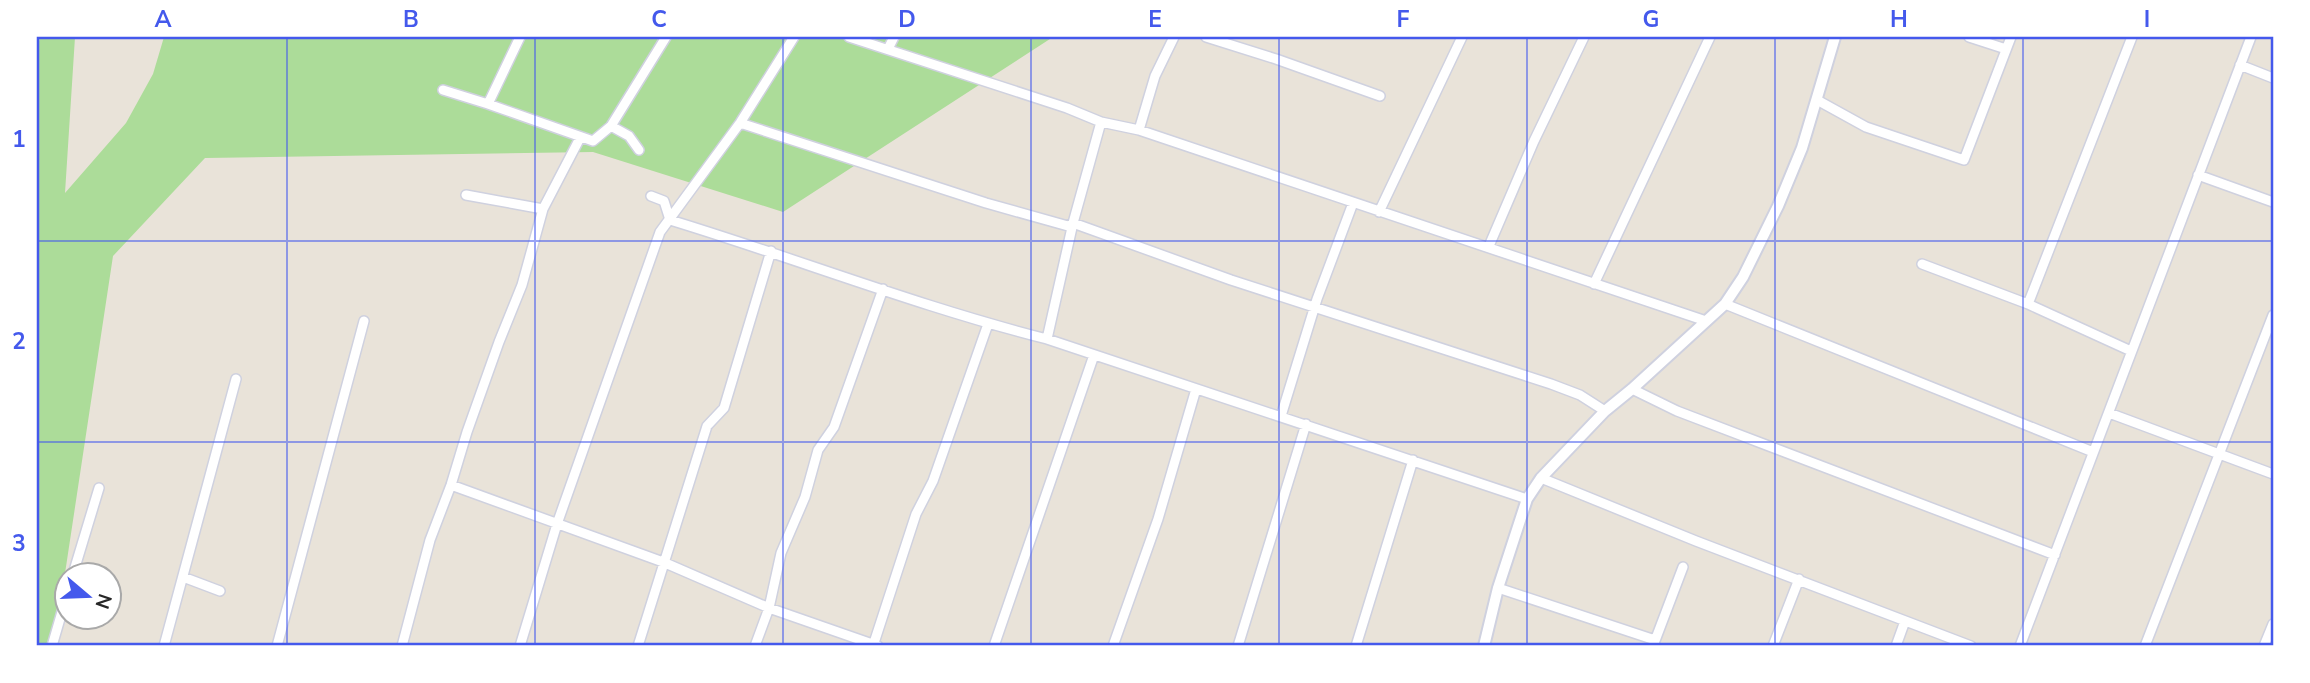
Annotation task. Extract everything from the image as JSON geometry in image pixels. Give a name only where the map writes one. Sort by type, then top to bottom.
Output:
[{"type":"street","points":[[488,104],[520,37]]},
{"type":"street","points":[[443,90],[593,141],[611,126],[666,37]]},
{"type":"street","points":[[520,646],[557,524],[660,232],[740,123],[794,37]]},
{"type":"street","points":[[849,37],[1067,108],[1101,122],[1139,130],[1706,321]]},
{"type":"street","points":[[888,49],[894,37]]},
{"type":"street","points":[[1139,130],[1155,76],[1174,37]]},
{"type":"street","points":[[1206,37],[1380,96]]},
{"type":"street","points":[[1379,212],[1462,37]]},
{"type":"street","points":[[1489,246],[1534,141],[1584,37]]},
{"type":"street","points":[[1594,284],[1710,37]]},
{"type":"street","points":[[1483,646],[1498,588],[1527,499],[1541,478],[1605,411],[1725,304],[1757,253],[1790,178],[1835,37]]},
{"type":"street","points":[[1969,37],[2006,49]]},
{"type":"street","points":[[1817,100],[1866,127],[1964,160],[2011,37]]},
{"type":"street","points":[[2028,304],[2132,37]]},
{"type":"street","points":[[2020,646],[2251,37]]},
{"type":"street","points":[[2240,65],[2273,78]]},
{"type":"street","points":[[1047,339],[1073,223],[1101,122]]},
{"type":"street","points":[[740,123],[986,203],[1068,226],[1073,223],[1231,280],[1551,384],[1580,395],[1605,411]]},
{"type":"street","points":[[611,126],[629,136],[639,149]]},
{"type":"street","points":[[402,646],[430,540],[522,285],[543,209],[580,138]]},
{"type":"street","points":[[2198,175],[2273,202]]},
{"type":"street","points":[[466,195],[543,209]]},
{"type":"street","points":[[651,196],[664,201],[670,220]]},
{"type":"street","points":[[1281,416],[1315,307],[1353,203]]},
{"type":"street","points":[[670,220],[988,324],[1047,339],[1527,499]]},
{"type":"street","points":[[638,646],[707,426],[724,408],[771,251]]},
{"type":"street","points":[[1922,264],[2028,304],[2131,351]]},
{"type":"street","points":[[755,646],[769,608],[782,553],[805,497],[818,450],[834,427],[883,289]]},
{"type":"street","points":[[1725,304],[2093,453]]},
{"type":"street","points":[[2145,646],[2273,315]]},
{"type":"street","points":[[277,646],[364,321]]},
{"type":"street","points":[[451,485],[663,562],[769,608],[875,646],[916,514],[933,481],[988,324]]},
{"type":"street","points":[[994,646],[1094,355]]},
{"type":"street","points":[[164,646],[236,379]]},
{"type":"street","points":[[1113,646],[1158,519],[1196,389]]},
{"type":"street","points":[[1632,389],[1677,411],[2055,555]]},
{"type":"street","points":[[2109,413],[2273,474]]},
{"type":"street","points":[[1238,646],[1306,424]]},
{"type":"street","points":[[1356,646],[1413,460]]},
{"type":"street","points":[[1541,478],[1696,541],[1971,646]]},
{"type":"street","points":[[77,560],[99,488]]},
{"type":"street","points":[[1498,588],[1654,643],[1683,567]]},
{"type":"street","points":[[183,577],[220,591]]},
{"type":"street","points":[[1773,646],[1799,579]]},
{"type":"street","points":[[1896,646],[1905,621]]},
{"type":"street","points":[[2264,646],[2273,624]]},
{"type":"green space","points":[[40,37],[75,37],[65,193],[126,123],[153,74],[164,37],[1053,37],[783,212],[593,152],[205,158],[113,256],[67,560],[52,560],[52,630],[56,630],[54,646],[37,646],[37,50]]}]
